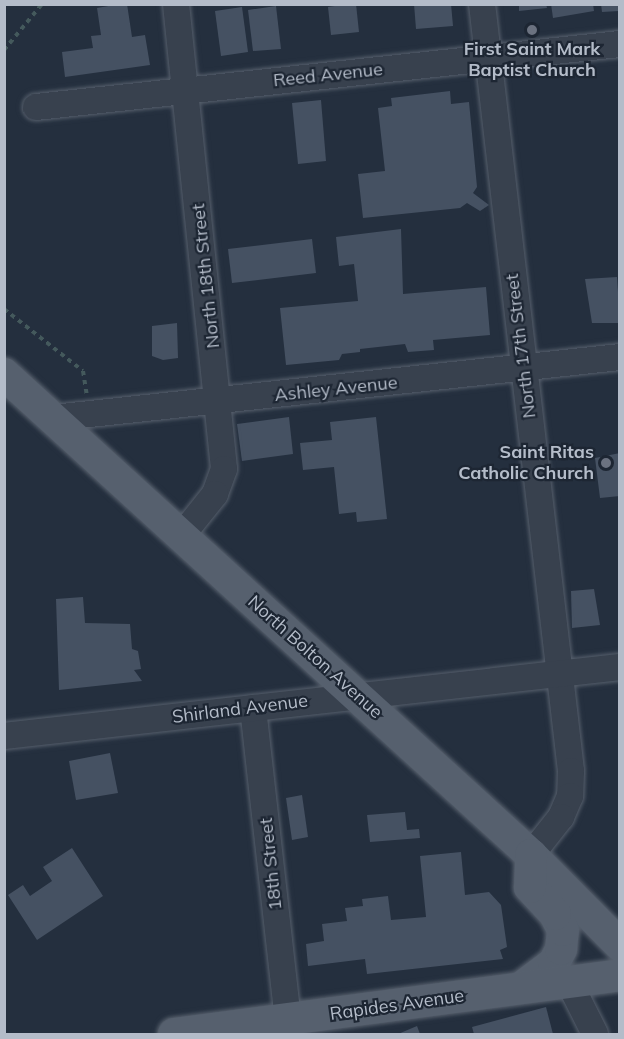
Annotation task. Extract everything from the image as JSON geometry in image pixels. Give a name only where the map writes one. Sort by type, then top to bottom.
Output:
[{"type":"main road","name":"North Bolton Avenue","points":[[5,375],[531,855],[620,945]]},
{"type":"main road","points":[[520,988],[554,963],[562,940],[562,930],[555,914],[530,887],[531,855]]},
{"type":"main road","name":"Rapides Avenue","points":[[174,1035],[239,1030],[288,1019],[620,975]]},
{"type":"street","name":"North 18th Street","points":[[176,4],[187,90],[224,469],[221,482],[182,535]]},
{"type":"street","name":"North 17th Street","points":[[482,4],[560,674],[570,796],[561,817],[531,855]]},
{"type":"street","name":"Reed Avenue","points":[[36,106],[620,44]]},
{"type":"street","name":"Ashley Avenue","points":[[53,418],[219,402],[620,357]]},
{"type":"street","name":"Shirland Avenue","points":[[4,736],[620,668]]},
{"type":"street","name":"18th Street","points":[[253,708],[288,1019]]},
{"type":"street","points":[[569,982],[595,1035]]},
{"type":"path","points":[[4,50],[42,4]]},
{"type":"path","points":[[4,309],[83,371],[91,414]]},
{"type":"building","points":[[127,4],[132,37],[145,35],[150,65],[65,77],[62,52],[93,48],[91,36],[101,35],[97,8]]},
{"type":"building","points":[[356,4],[359,32],[331,35],[328,7]]},
{"type":"building","points":[[414,4],[451,4],[453,26],[416,29]]},
{"type":"building","points":[[519,4],[546,4],[547,8],[519,11]]},
{"type":"building","points":[[551,4],[593,4],[594,11],[553,18]]},
{"type":"building","points":[[601,4],[618,4],[619,11],[602,12]]},
{"type":"building","points":[[276,6],[281,49],[253,51],[248,10]]},
{"type":"building","points":[[242,7],[248,52],[221,56],[215,11]]},
{"type":"building","points":[[450,91],[451,104],[469,102],[477,187],[473,193],[489,205],[480,211],[467,203],[460,208],[363,218],[358,174],[385,171],[378,108],[392,106],[391,98]]},
{"type":"building","points":[[321,100],[326,161],[298,164],[292,103]]},
{"type":"building","points":[[401,229],[403,294],[486,287],[490,335],[433,340],[434,350],[408,352],[405,344],[360,349],[360,352],[342,354],[339,360],[286,365],[280,308],[358,301],[354,264],[339,266],[336,237]]},
{"type":"building","points":[[312,239],[316,273],[232,283],[228,249]]},
{"type":"building","points":[[617,277],[620,323],[592,323],[585,279]]},
{"type":"building","points":[[177,323],[178,358],[163,360],[152,356],[152,326]]},
{"type":"building","points":[[289,417],[293,454],[242,461],[237,424]]},
{"type":"building","points":[[376,417],[387,519],[357,522],[356,512],[339,514],[334,467],[303,470],[300,443],[332,440],[330,422]]},
{"type":"building","points":[[620,453],[620,496],[600,498],[595,458]]},
{"type":"building","points":[[594,589],[600,625],[572,628],[571,591]]},
{"type":"building","points":[[83,597],[85,623],[130,624],[132,649],[138,651],[141,669],[134,670],[142,681],[59,690],[56,599]]},
{"type":"building","points":[[110,753],[118,793],[76,800],[69,761]]},
{"type":"building","points":[[302,795],[308,837],[292,840],[286,798]]},
{"type":"building","points":[[405,812],[407,830],[419,829],[420,838],[370,842],[367,815]]},
{"type":"building","points":[[72,848],[103,896],[37,940],[8,895],[23,885],[30,896],[52,881],[43,867]]},
{"type":"building","points":[[461,852],[465,895],[489,892],[501,905],[507,947],[500,950],[503,959],[367,974],[365,959],[308,966],[306,944],[324,941],[322,924],[347,921],[345,908],[363,906],[362,899],[388,896],[391,920],[426,917],[420,856]]},
{"type":"building","points":[[546,1007],[553,1034],[474,1034],[472,1027]]},
{"type":"building","points":[[417,1026],[420,1034],[398,1034]]},
{"type":"place","name":"First Saint Mark Baptist Church","points":[[532,30]]},
{"type":"place","name":"Saint Ritas Catholic Church","points":[[606,463]]}]
